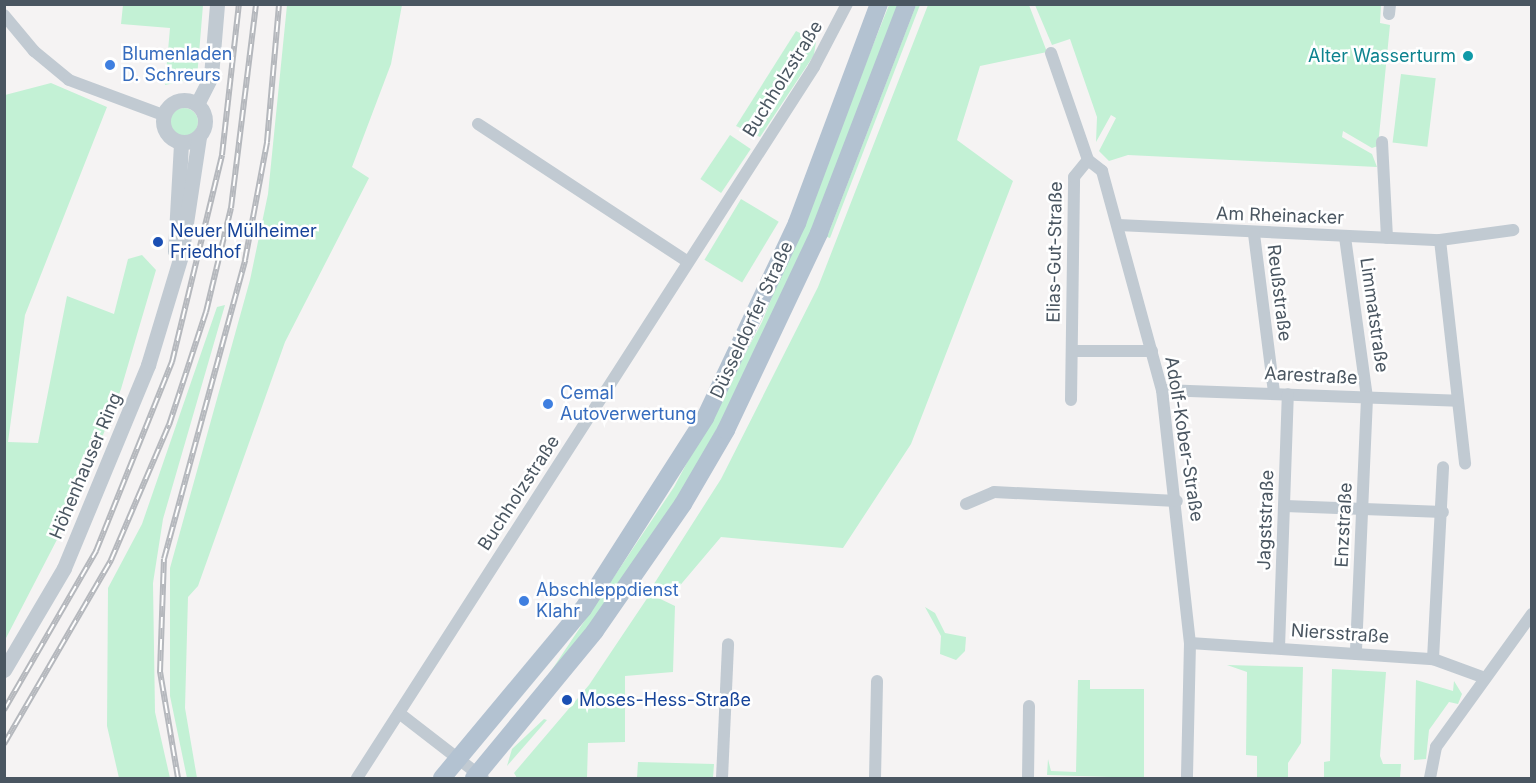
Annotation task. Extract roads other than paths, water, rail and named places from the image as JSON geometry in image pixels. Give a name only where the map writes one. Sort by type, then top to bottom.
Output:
[{"type":"main road","name":"Düsseldorfer Straße","points":[[442,778],[583,609],[705,418],[797,223],[879,4]]},
{"type":"main road","name":"Düsseldorfer Straße","points":[[479,777],[609,612],[726,430],[819,233],[907,4]]},
{"type":"street","points":[[163,115],[181,100],[197,104],[211,76],[217,4]]},
{"type":"street","name":"Buchholzstraße","points":[[357,778],[814,67],[847,4]]},
{"type":"street","points":[[4,15],[34,51],[69,80],[163,115]]},
{"type":"street","name":"Adolf-Kober-Straße","points":[[1051,53],[1088,160],[1102,171],[1162,390],[1177,501],[1190,643],[1187,778]]},
{"type":"street","name":"Höhenhauser Ring","points":[[4,670],[64,568],[116,452],[177,266],[199,137],[206,124],[197,104]]},
{"type":"street","points":[[163,115],[165,132],[181,142],[199,137]]},
{"type":"street","points":[[478,124],[688,262]]},
{"type":"street","name":"Höhenhauser Ring","points":[[177,266],[181,142]]},
{"type":"street","points":[[1382,142],[1387,238]]},
{"type":"street","name":"Elias-Gut-Straße","points":[[1071,400],[1074,177],[1088,160]]},
{"type":"street","name":"Am Rheinacker","points":[[1118,225],[1254,234],[1440,240],[1513,230]]},
{"type":"street","name":"Reußstraße","points":[[1254,234],[1274,392]]},
{"type":"street","name":"Limmatstraße","points":[[1345,237],[1367,398]]},
{"type":"street","points":[[1440,240],[1465,464]]},
{"type":"street","points":[[1072,351],[1152,351]]},
{"type":"street","name":"Aarestraße","points":[[1162,390],[1274,392],[1458,401]]},
{"type":"street","name":"Jagststraße","points":[[1279,648],[1288,394]]},
{"type":"street","name":"Enzstraße","points":[[1356,654],[1367,398]]},
{"type":"street","points":[[1433,659],[1443,512],[1443,467]]},
{"type":"street","points":[[966,504],[994,492],[1177,501]]},
{"type":"street","points":[[1285,506],[1443,512]]},
{"type":"street","points":[[1430,778],[1436,747],[1532,614]]},
{"type":"street","name":"Niersstraße","points":[[1190,643],[1433,659],[1485,678]]},
{"type":"street","points":[[722,778],[728,644]]},
{"type":"street","points":[[875,778],[877,681]]},
{"type":"street","points":[[1028,778],[1029,706]]},
{"type":"street","points":[[399,713],[460,759],[479,777]]},
{"type":"railway","points":[[4,710],[96,551],[172,362],[222,155],[239,4]]},
{"type":"railway","points":[[4,744],[111,560],[169,425],[206,312],[231,208],[256,4]]},
{"type":"railway","points":[[178,778],[160,672],[164,559],[245,260],[267,142],[279,4]]},
{"type":"place","name":"Alter Wasserturm","points":[[1468,56]]},
{"type":"place","name":"Blumenladen D. Schreurs","points":[[110,65]]},
{"type":"place","name":"Neuer Mülheimer Friedhof","points":[[158,242]]},
{"type":"place","name":"Cemal Autoverwertung","points":[[548,404]]},
{"type":"place","name":"Abschleppdienst Klahr","points":[[524,601]]},
{"type":"place","name":"Moses-Hess-Straße","points":[[567,700]]}]
